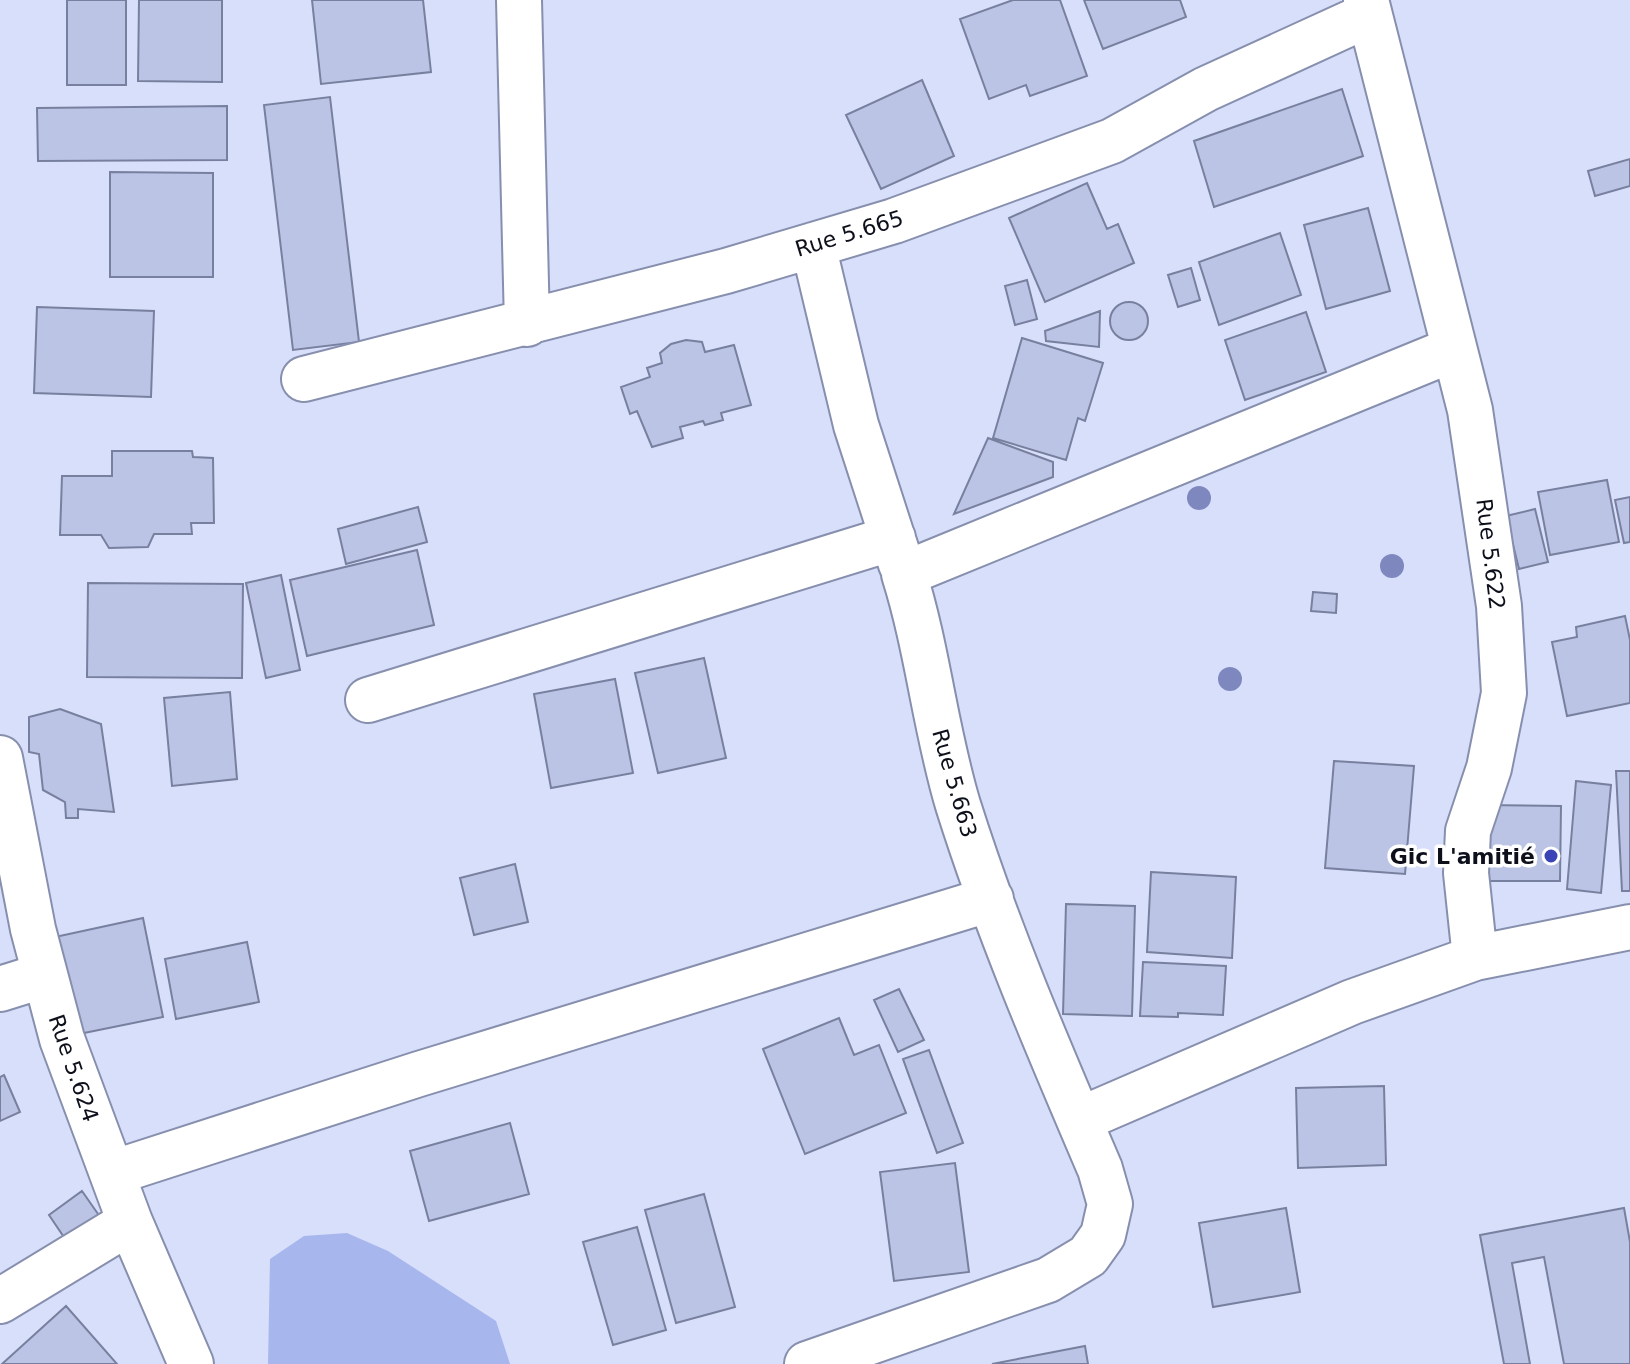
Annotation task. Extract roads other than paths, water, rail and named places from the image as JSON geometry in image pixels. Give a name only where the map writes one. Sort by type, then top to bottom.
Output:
[{"type":"street","points":[[519,0],[527,324]]},
{"type":"street","name":"Rue 5.665","points":[[304,379],[527,324],[894,221],[1112,141],[1367,7]]},
{"type":"street","name":"Rue 5.622","points":[[1367,7],[1470,410],[1499,606],[1504,693],[1489,768],[1468,831],[1466,873],[1475,958]]},
{"type":"street","name":"Rue 5.663","points":[[807,1364],[1048,1280],[1088,1256],[1103,1235],[1110,1204],[1100,1169],[991,899],[958,804],[934,706],[918,616],[856,425],[813,245]]},
{"type":"street","points":[[368,700],[898,556],[1454,349]]},
{"type":"street","name":"Rue 5.624","points":[[0,758],[45,975],[62,1039],[130,1222],[191,1364]]},
{"type":"street","points":[[112,1173],[419,1074],[991,899]]},
{"type":"street","points":[[1079,1120],[1352,1002],[1475,958],[1630,927]]},
{"type":"street","points":[[0,989],[45,975]]},
{"type":"street","points":[[0,1301],[130,1222]]},
{"type":"place","name":"Gic L'amitié","points":[[1551,856]]}]
